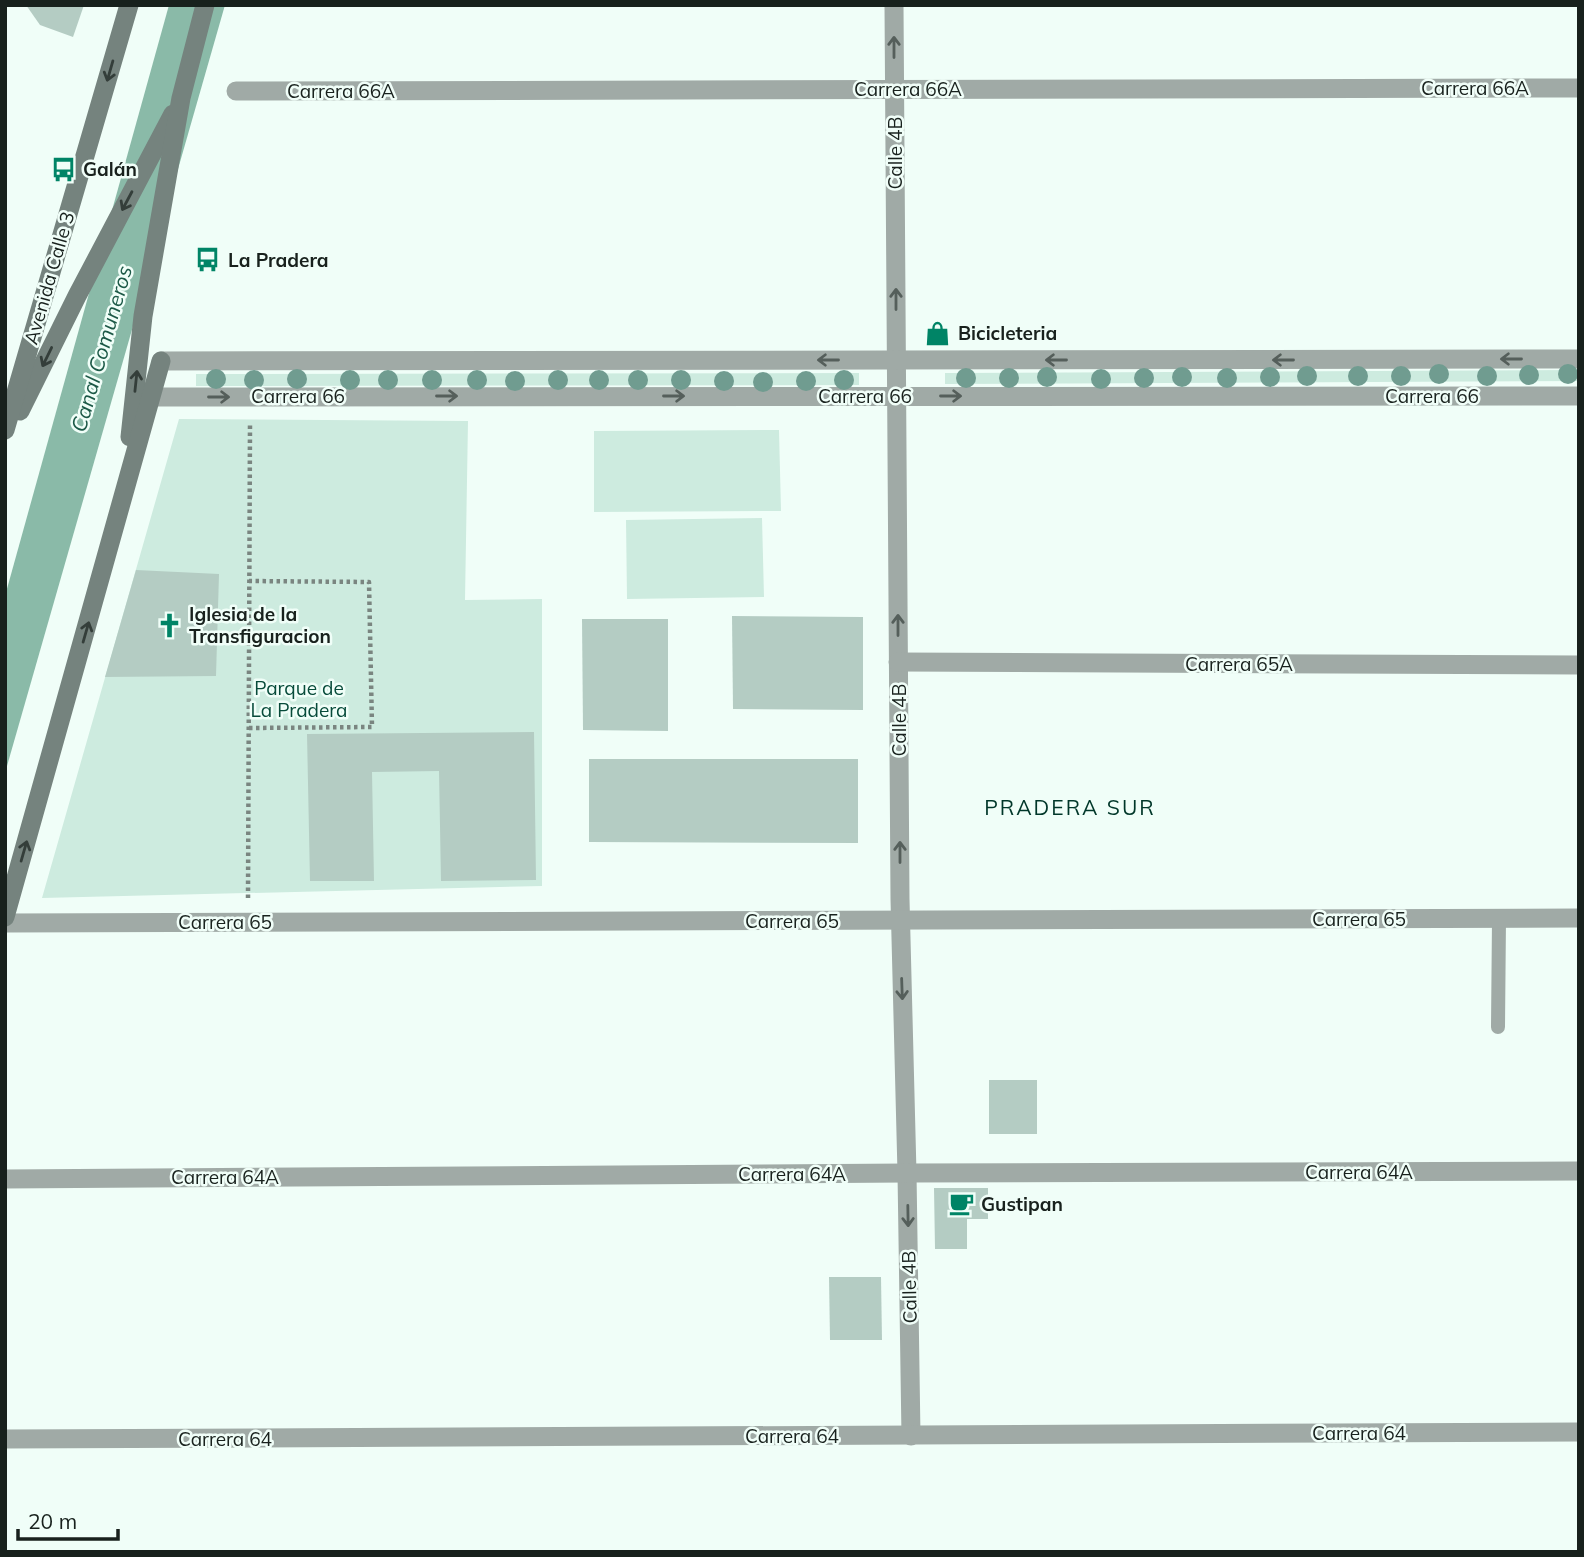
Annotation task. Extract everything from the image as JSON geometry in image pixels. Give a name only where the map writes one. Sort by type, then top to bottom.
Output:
[{"type":"main road","name":"Avenida Calle 3","points":[[5,430],[129,5]]},
{"type":"main road","name":"Avenida Calle 3","points":[[124,498],[143,316],[181,98],[205,5]]},
{"type":"main road","name":"Avenida Calle 3","points":[[5,441],[77,296],[181,98]]},
{"type":"main road","name":"Avenida Calle 3","points":[[5,917],[161,361]]},
{"type":"street","name":"Calle 4B","points":[[894,5],[900,920],[908,1173],[911,1436]]},
{"type":"street","name":"Carrera 66A","points":[[236,91],[1579,88]]},
{"type":"street","name":"Carrera 66","points":[[161,361],[1579,359]]},
{"type":"street","name":"Carrera 66","points":[[151,397],[1579,396]]},
{"type":"street","name":"Carrera 65A","points":[[898,662],[1579,666]]},
{"type":"street","name":"Carrera 65","points":[[5,923],[1579,918]]},
{"type":"street","name":"Carrera 64A","points":[[5,1179],[1579,1171]]},
{"type":"street","name":"Carrera 64","points":[[5,1440],[1579,1432]]},
{"type":"lane","points":[[1498,1027],[1499,919]]},
{"type":"path","points":[[248,903],[250,412]]},
{"type":"path","points":[[248,728],[372,727],[369,582],[249,581]]},
{"type":"green space","points":[[1579,370],[1579,381],[945,384],[945,373]]},
{"type":"green space","points":[[859,373],[859,385],[196,386],[196,374]]},
{"type":"green space","name":"Parque de La Pradera","points":[[179,419],[468,421],[465,600],[542,599],[542,886],[42,898]]},
{"type":"green space","points":[[779,430],[781,511],[594,512],[594,431]]},
{"type":"green space","points":[[762,518],[764,597],[627,599],[626,520]]},
{"type":"water","name":"Canal Comuneros","points":[[169,5],[225,5],[5,773],[5,596]]},
{"type":"building","points":[[26,5],[84,5],[73,37],[40,25]]},
{"type":"building","name":"Iglesia de la Transfiguracion","points":[[136,570],[219,574],[216,676],[105,677]]},
{"type":"building","points":[[732,616],[863,617],[863,710],[733,709]]},
{"type":"building","points":[[582,619],[668,619],[668,731],[583,730]]},
{"type":"building","points":[[534,732],[536,880],[441,881],[439,771],[372,772],[374,881],[310,881],[307,734]]},
{"type":"building","points":[[589,759],[858,759],[858,843],[589,842]]},
{"type":"building","points":[[989,1080],[1037,1080],[1037,1134],[989,1134]]},
{"type":"building","name":"Gustipan","points":[[934,1188],[988,1188],[988,1219],[967,1219],[967,1249],[935,1249]]},
{"type":"building","points":[[829,1277],[881,1277],[882,1340],[830,1340]]},
{"type":"place","name":"Galán","points":[[63,169]]},
{"type":"place","name":"La Pradera","points":[[208,260]]},
{"type":"place","name":"Bicicleteria","points":[[938,333]]},
{"type":"place","name":"Iglesia de la Transfiguracion","points":[[169,625]]},
{"type":"place","name":"Gustipan","points":[[961,1204]]},
{"type":"district","name":"PRADERA SUR","points":[[1070,808]]}]
